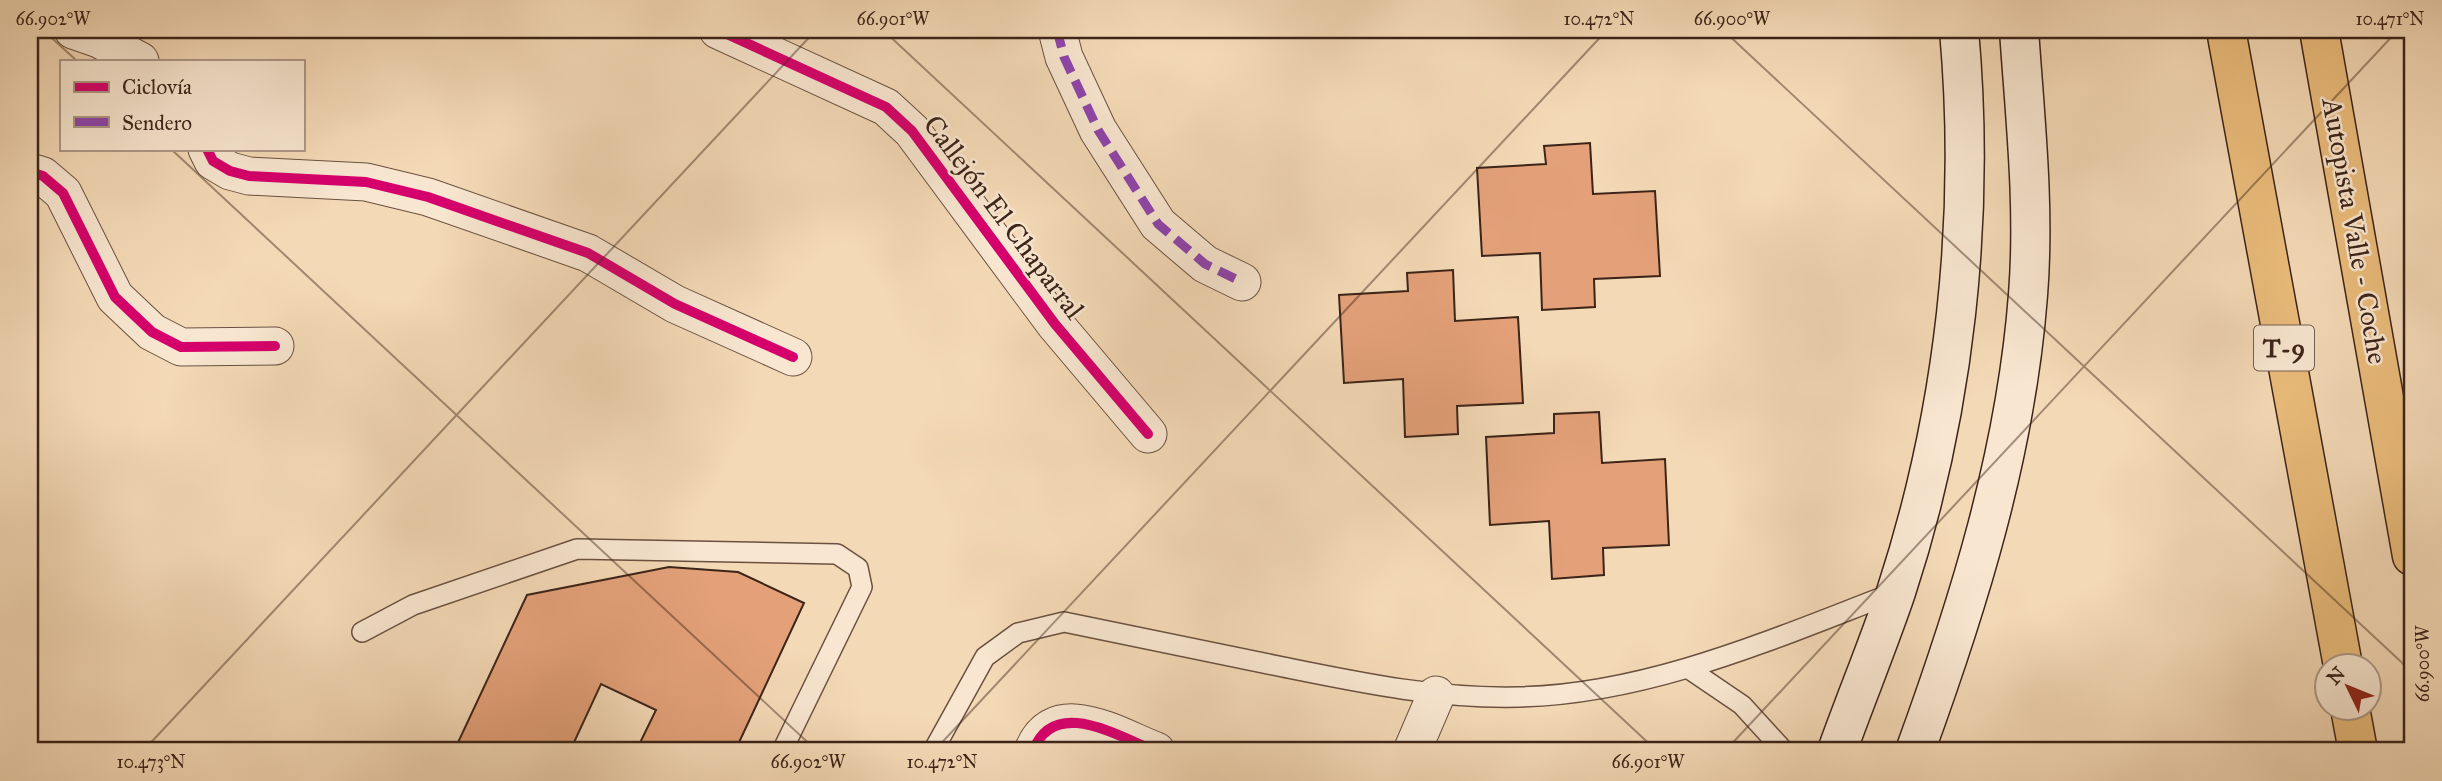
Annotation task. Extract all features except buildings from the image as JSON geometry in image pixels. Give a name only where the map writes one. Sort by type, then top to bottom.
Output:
[{"type":"highway","name":"T-9","points":[[2226,30],[2340,652]]},
{"type":"highway","name":"Autopista Valle - Coche","points":[[2319,30],[2412,556]]},
{"type":"highway","points":[[2353,722],[2358,751]]},
{"type":"main road","points":[[1837,751],[1896,592],[1935,444],[1961,269],[1965,152],[1959,30]]},
{"type":"main road","points":[[1915,751],[1951,653],[1990,520],[2013,420],[2028,295],[2031,228],[2020,30]]},
{"type":"street","points":[[73,30],[99,39],[138,60]]},
{"type":"street","name":"Callejón El Chaparral","points":[[718,30],[874,101],[912,131],[1055,324],[1148,434]]},
{"type":"street","points":[[1057,30],[1064,57],[1098,130],[1158,224],[1205,264],[1242,282]]},
{"type":"street","points":[[208,150],[213,161],[230,171],[249,176],[366,182],[428,197],[588,253],[675,304],[793,357]]},
{"type":"street","points":[[30,172],[43,176],[63,193],[115,297],[152,332],[181,346],[275,346]]},
{"type":"street","points":[[1412,751],[1437,695]]},
{"type":"street","points":[[1033,751],[1040,734],[1054,725],[1074,720],[1156,751]]},
{"type":"lane","points":[[362,632],[413,605],[577,550],[837,554],[859,568],[862,587],[782,751]]},
{"type":"lane","points":[[933,751],[985,657],[1018,633],[1064,622],[1437,695],[1521,697],[1597,687],[1689,669],[1896,592]]},
{"type":"lane","points":[[1689,669],[1742,705],[1784,751]]},
{"type":"marked path","points":[[1057,30],[1064,57],[1098,130],[1158,224],[1205,264],[1242,282]]},
{"type":"cycle path","points":[[718,30],[886,107],[912,131],[1055,324],[1148,434]]},
{"type":"cycle path","points":[[208,150],[213,161],[230,171],[249,176],[366,182],[428,197],[588,253],[675,304],[793,357]]},
{"type":"cycle path","points":[[30,172],[43,176],[63,193],[115,297],[152,332],[181,347],[275,346]]},
{"type":"cycle path","points":[[1033,751],[1043,735],[1056,726],[1071,723],[1105,730],[1156,751]]}]
